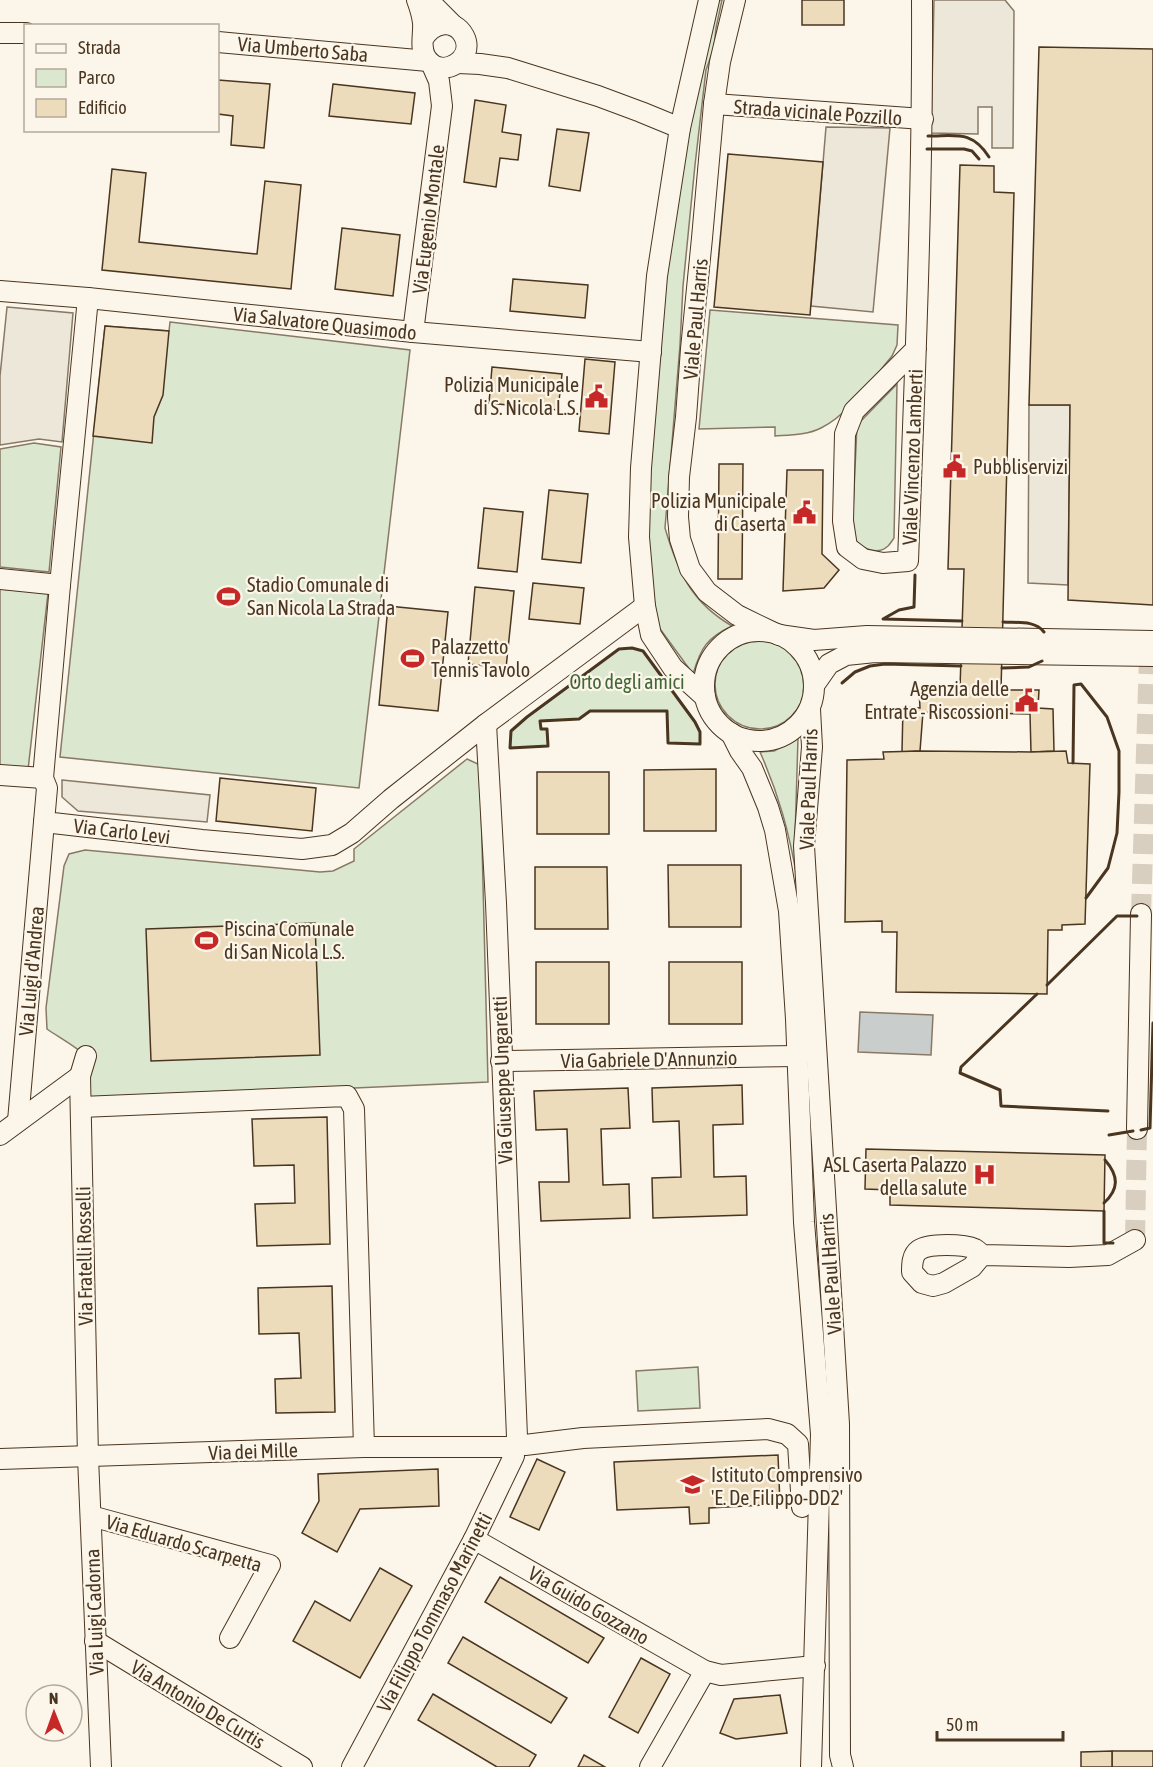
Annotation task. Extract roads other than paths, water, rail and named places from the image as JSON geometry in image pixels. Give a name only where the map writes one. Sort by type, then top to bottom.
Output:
[{"type":"street","name":"Via Eugenio Montale","points":[[417,0],[422,13],[427,52],[439,81],[442,106]]},
{"type":"street","points":[[428,0],[459,31],[508,68]]},
{"type":"street","name":"Viale Paul Harris","points":[[709,0],[680,128],[657,276],[641,468],[639,537],[645,606],[651,635],[673,668],[705,697],[710,712],[719,724],[731,733],[748,740],[767,740],[784,735],[799,724],[810,709],[814,697],[813,671],[804,654],[791,640],[737,615],[707,592],[690,569],[680,539],[678,517],[679,477],[714,104],[720,62],[735,0]]},
{"type":"street","name":"Viale Vincenzo Lamberti","points":[[916,349],[854,411],[845,434],[843,521],[847,547],[863,559],[883,563],[908,561],[916,349],[922,119],[922,0]]},
{"type":"street","points":[[459,31],[439,24],[432,27],[427,52],[439,68],[480,64],[508,68],[609,100],[680,128]]},
{"type":"street","points":[[456,65],[464,57],[466,50],[459,31]]},
{"type":"street","points":[[0,33],[24,33]]},
{"type":"street","name":"Via Umberto Saba","points":[[219,42],[389,56],[427,52]]},
{"type":"street","name":"Via Eugenio Montale","points":[[413,332],[442,106],[456,65]]},
{"type":"street","name":"Strada vicinale Pozzillo","points":[[714,104],[922,119]]},
{"type":"street","name":"Via Salvatore Quasimodo","points":[[0,291],[413,332],[651,352]]},
{"type":"street","points":[[44,822],[47,788],[43,778],[88,298]]},
{"type":"street","points":[[0,579],[60,585]]},
{"type":"street","name":"Via Carlo Levi","points":[[44,822],[302,849],[332,845],[352,833],[486,724],[645,606]]},
{"type":"street","points":[[705,697],[704,682],[715,652],[727,641],[741,634],[756,631],[814,640],[867,636],[1153,641]]},
{"type":"street","points":[[814,684],[829,664],[846,655],[875,652],[1153,656]]},
{"type":"street","name":"Viale Paul Harris","points":[[810,709],[812,747],[804,846],[839,1424],[840,1755],[843,1767]]},
{"type":"street","name":"Via Giuseppe Ungaretti","points":[[486,724],[496,903],[516,1446]]},
{"type":"street","name":"Viale Paul Harris","points":[[731,733],[752,768],[776,830],[789,911],[804,1222],[821,1434],[811,1767]]},
{"type":"street","points":[[0,775],[43,778]]},
{"type":"street","name":"Via Luigi d'Andrea","points":[[18,1121],[44,822]]},
{"type":"street","points":[[1137,1129],[1147,938],[1142,914]]},
{"type":"street","name":"Via Fratelli Rosselli","points":[[86,1056],[80,1076],[88,1457]]},
{"type":"street","name":"Via Gabriele D'Annunzio","points":[[501,1062],[796,1056]]},
{"type":"street","points":[[0,1135],[80,1076]]},
{"type":"street","points":[[81,1107],[347,1096],[354,1109],[364,1446]]},
{"type":"street","points":[[982,1255],[1069,1257],[1108,1255],[1135,1240]]},
{"type":"street","name":"Via dei Mille","points":[[0,1459],[364,1446],[516,1446],[583,1438],[768,1429],[787,1434],[798,1444],[802,1507]]},
{"type":"street","name":"Via Filippo Tommaso Marinetti","points":[[352,1767],[474,1539],[516,1446]]},
{"type":"street","name":"Via Luigi Cadorna","points":[[88,1457],[101,1767]]},
{"type":"street","name":"Via Eduardo Scarpetta","points":[[91,1516],[270,1565],[230,1638]]},
{"type":"street","name":"Via Guido Gozzano","points":[[474,1539],[705,1671]]},
{"type":"street","name":"Via Antonio De Curtis","points":[[95,1641],[302,1767]]},
{"type":"street","points":[[650,1767],[705,1671],[721,1675],[815,1666]]},
{"type":"tunnel","points":[[1141,914],[1149,656]]},
{"type":"tunnel","points":[[1135,1240],[1137,1129]]},
{"type":"place","name":"Polizia Municipale di S. Nicola L.S.","points":[[597,396]]},
{"type":"place","name":"Pubbliservizi","points":[[955,466]]},
{"type":"place","name":"Polizia Municipale di Caserta","points":[[804,512]]},
{"type":"place","name":"Stadio Comunale di San Nicola La Strada","points":[[229,596]]},
{"type":"place","name":"Palazzetto Tennis Tavolo","points":[[413,658]]},
{"type":"place","name":"Agenzia delle Entrate - Riscossioni","points":[[1027,700]]},
{"type":"place","name":"Piscina Comunale di San Nicola L.S.","points":[[206,940]]},
{"type":"place","name":"ASL Caserta Palazzo della salute","points":[[985,1175]]},
{"type":"place","name":"Istituto Comprensivo 'E. De Filippo-DD2'","points":[[693,1485]]},
{"type":"park label","name":"Orto degli amici","points":[[627,681]]}]
